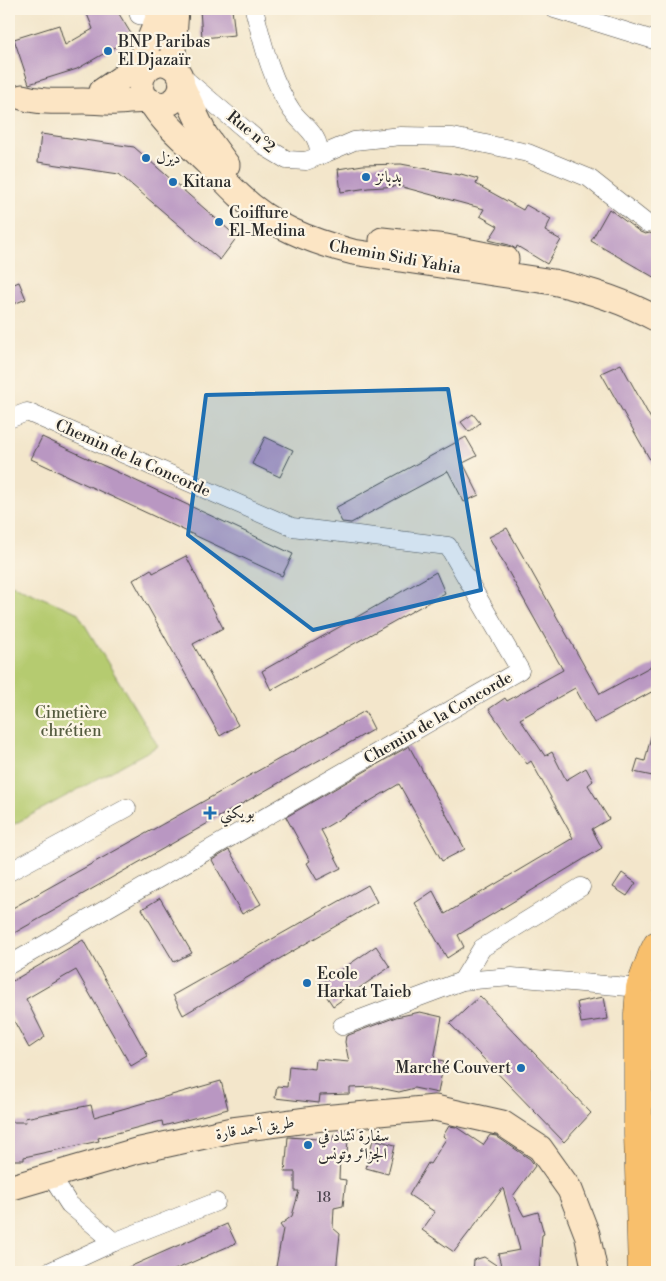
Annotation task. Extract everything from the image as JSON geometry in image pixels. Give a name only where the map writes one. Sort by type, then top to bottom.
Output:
[{"type":"main road","points":[[15,98],[38,102],[149,101],[155,104],[168,104],[179,95],[167,72],[157,12]]},
{"type":"main road","points":[[102,91],[127,74],[143,56],[157,12]]},
{"type":"main road","points":[[15,98],[102,91],[167,72]]},
{"type":"main road","name":"Chemin Sidi Yahia","points":[[657,307],[601,282],[555,268],[446,247],[353,237],[319,228],[292,217],[266,200],[223,161],[167,72],[143,74],[140,85],[142,92],[164,120],[239,196],[264,216],[299,236],[353,252],[544,280],[576,287],[620,301],[657,319]]},
{"type":"main road","points":[[642,1272],[638,1134],[638,1014],[640,988],[657,944]]},
{"type":"main road","name":"طريق أحمد قارة","points":[[9,1188],[136,1151],[232,1130],[322,1118],[435,1108],[502,1123],[540,1148],[570,1190],[587,1234],[595,1272]]},
{"type":"street","points":[[254,9],[269,67],[292,110],[315,136],[319,156]]},
{"type":"street","points":[[554,9],[657,41]]},
{"type":"street","name":"Rue n°2","points":[[167,72],[267,148],[287,160],[306,161],[354,141],[401,136],[453,137],[528,152],[589,178],[646,223]]},
{"type":"street","name":"Chemin de la Concorde","points":[[9,419],[27,412],[292,527],[448,546],[520,670],[9,965]]},
{"type":"street","points":[[9,872],[127,808]]},
{"type":"street","points":[[462,981],[482,948],[581,887]]},
{"type":"street","points":[[342,1026],[462,981],[512,977],[640,988]]},
{"type":"street","points":[[51,1176],[69,1204],[114,1242]]},
{"type":"street","points":[[49,1272],[114,1242],[216,1202]]},
{"type":"highlighted area","points":[[448,389],[481,590],[313,630],[188,535],[206,395]]},
{"type":"green space","name":"Cimetière chrétien","points":[[9,584],[77,612],[158,746],[9,827]]},
{"type":"building","points":[[85,9],[116,9],[133,37],[77,69],[29,84],[14,39],[59,25],[65,45],[93,29]]},
{"type":"building","points":[[200,9],[232,9],[235,35],[202,38]]},
{"type":"building","points":[[41,134],[134,147],[237,237],[220,260],[119,174],[38,162]]},
{"type":"building","points":[[401,164],[461,174],[478,179],[476,184],[523,210],[526,205],[551,219],[545,231],[561,240],[547,264],[517,246],[516,249],[509,245],[489,240],[498,226],[480,216],[484,209],[399,186],[341,192],[338,169],[363,165]]},
{"type":"building","points":[[609,209],[640,232],[650,233],[657,237],[657,279],[591,241]]},
{"type":"building","points":[[19,282],[26,299],[9,306],[9,286]]},
{"type":"building","points":[[621,364],[657,430],[657,472],[601,373]]},
{"type":"building","points":[[473,414],[480,423],[469,432],[461,422]]},
{"type":"building","points":[[42,437],[293,554],[282,576],[31,459]]},
{"type":"building","points":[[265,437],[293,450],[280,477],[252,464]]},
{"type":"building","points":[[466,437],[477,456],[463,463],[479,495],[464,502],[448,471],[351,523],[342,522],[335,508]]},
{"type":"building","points":[[507,528],[600,694],[657,663],[657,689],[594,723],[575,688],[520,719],[545,756],[552,752],[566,780],[586,768],[593,781],[588,785],[609,819],[592,829],[602,848],[458,935],[464,947],[447,958],[415,903],[433,891],[445,914],[573,838],[531,761],[527,764],[489,709],[505,698],[507,701],[563,670],[489,537]]},
{"type":"building","points":[[186,556],[223,628],[193,644],[238,725],[220,736],[133,580],[151,569],[153,573]]},
{"type":"building","points":[[436,572],[445,593],[271,690],[262,671]]},
{"type":"building","points":[[365,711],[374,729],[9,936],[9,910]]},
{"type":"building","points":[[652,732],[657,732],[657,777],[634,772],[638,759],[645,761]]},
{"type":"building","points":[[409,746],[465,849],[442,861],[399,784],[321,830],[341,868],[317,880],[307,863],[310,861],[286,817]]},
{"type":"building","points":[[229,850],[261,904],[242,914],[212,860]]},
{"type":"building","points":[[622,873],[636,883],[627,896],[613,887]]},
{"type":"building","points":[[368,885],[377,902],[183,1015],[173,995]]},
{"type":"building","points":[[160,898],[192,953],[174,962],[142,909]]},
{"type":"building","points":[[83,940],[148,1056],[131,1066],[76,970],[26,999],[45,1037],[29,1048],[9,1012],[9,983]]},
{"type":"building","points":[[376,946],[390,967],[333,1006],[319,985]]},
{"type":"building","name":"Marché Couvert","points":[[480,996],[591,1113],[564,1142],[450,1024]]},
{"type":"building","points":[[604,997],[608,1019],[581,1023],[577,1002]]},
{"type":"building","points":[[420,1012],[442,1017],[434,1059],[444,1061],[438,1093],[414,1088],[399,1092],[375,1087],[350,1088],[350,1094],[320,1095],[319,1103],[275,1098],[277,1086],[287,1087],[289,1066],[315,1069],[316,1059],[349,1062],[345,1042],[346,1036],[396,1017]]},
{"type":"building","points":[[221,1081],[228,1109],[163,1126],[162,1121],[98,1138],[99,1141],[24,1157],[24,1160],[9,1160],[9,1122],[26,1122],[25,1118],[91,1105],[94,1117]]},
{"type":"building","points":[[449,1126],[456,1127],[483,1145],[490,1135],[496,1136],[530,1159],[535,1166],[513,1196],[524,1216],[538,1212],[544,1234],[542,1235],[539,1272],[473,1272],[474,1260],[484,1257],[502,1269],[498,1254],[520,1250],[503,1188],[454,1252],[422,1230],[435,1212],[409,1195],[428,1163],[430,1164],[446,1139],[443,1136]]},
{"type":"building","points":[[334,1134],[348,1135],[347,1156],[340,1156],[339,1179],[346,1180],[343,1206],[334,1208],[333,1228],[340,1234],[336,1272],[275,1272],[283,1229],[280,1225],[292,1216],[299,1191],[295,1191],[295,1172],[285,1172],[288,1137],[333,1140]]},
{"type":"building","points":[[373,1139],[395,1145],[388,1174],[366,1168]]},
{"type":"building","points":[[227,1224],[236,1243],[170,1272],[118,1272]]},
{"type":"place","name":"BNP Paribas El Djazaïr","points":[[108,51]]},
{"type":"place","name":"ديزل","points":[[146,158]]},
{"type":"place","name":"بدبانز","points":[[366,177]]},
{"type":"place","name":"Kitana","points":[[173,182]]},
{"type":"place","name":"Coiffure El-Medina","points":[[219,222]]},
{"type":"place","name":"بويكني","points":[[210,813]]},
{"type":"place","name":"Ecole Harkat Taieb","points":[[307,983]]},
{"type":"place","name":"Marché Couvert","points":[[521,1068]]},
{"type":"place","name":"سفارة تشاد في الجزائر وتونس","points":[[308,1145]]}]
